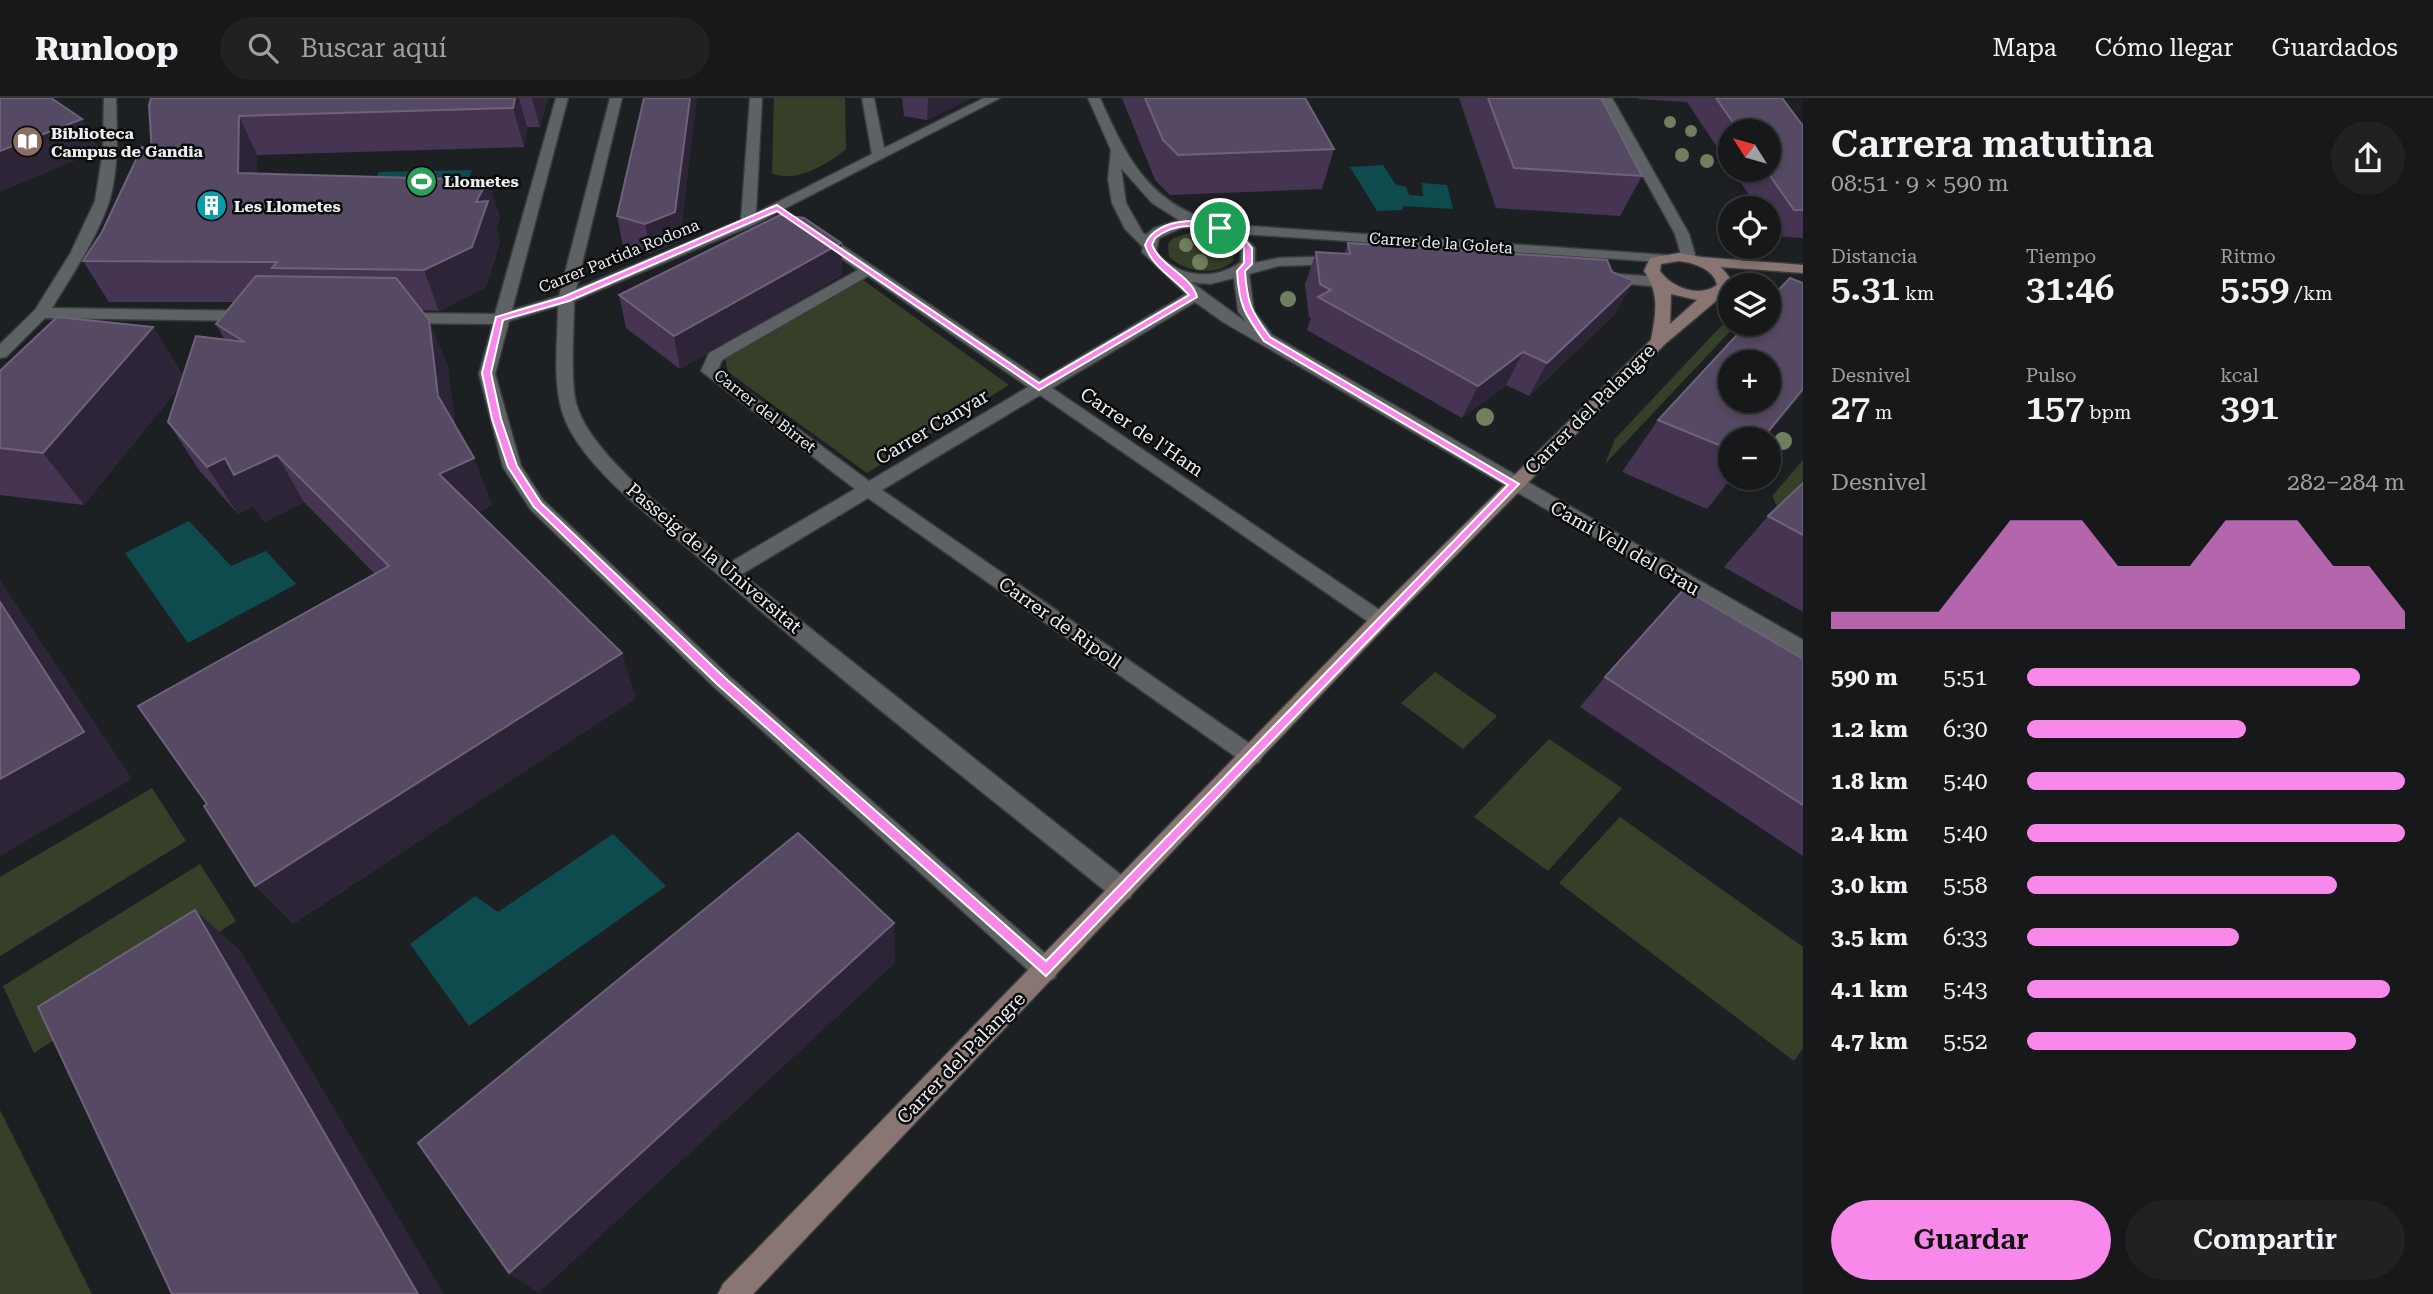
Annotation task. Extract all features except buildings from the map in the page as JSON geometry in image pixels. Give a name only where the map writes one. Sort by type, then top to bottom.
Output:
[{"type":"street","points":[[0,353],[41,313],[77,254],[102,201],[110,151],[110,98]]},
{"type":"street","points":[[562,98],[486,373],[496,419],[512,467],[537,505],[721,681],[1046,970]]},
{"type":"street","name":"Passeig de la Universitat","points":[[616,98],[566,299],[567,401],[575,423],[592,448],[630,488],[728,573],[1122,890]]},
{"type":"street","points":[[748,222],[756,98]]},
{"type":"street","points":[[868,98],[878,154]]},
{"type":"street","name":"Carrer Partida Rodona","points":[[381,317],[499,319],[566,299],[748,222],[993,98]]},
{"type":"street","points":[[1094,98],[1116,152],[1133,178],[1171,212],[1197,223],[1220,228]]},
{"type":"street","points":[[1606,98],[1694,259],[1717,271],[1718,277]]},
{"type":"street","points":[[1116,152],[1113,180],[1119,207],[1136,236],[1149,245],[1159,231],[1182,223],[1197,223]]},
{"type":"street","name":"Carrer de l'Ham","points":[[777,208],[1380,620]]},
{"type":"street","name":"Camí Vell del Grau","points":[[1220,228],[1233,233],[1248,248],[1248,264],[1241,271],[1246,311],[1267,339]]},
{"type":"street","name":"Carrer de la Goleta","points":[[1220,228],[1661,258]]},
{"type":"street","name":"Camí Vell del Grau","points":[[1149,245],[1154,260],[1173,273],[1194,296],[1229,320],[1267,339],[1803,650]]},
{"type":"street","points":[[1661,258],[1803,269]]},
{"type":"street","name":"Carrer del Palangre","points":[[1659,341],[1665,302],[1661,282],[1655,276],[1653,266],[1661,258]]},
{"type":"street","name":"Carrer de la Goleta","points":[[1173,273],[1203,279],[1231,276],[1278,262],[1357,260]]},
{"type":"street","name":"Carrer del Birret","points":[[868,270],[715,357],[709,371],[869,490]]},
{"type":"street","points":[[1589,277],[1661,282],[1682,292],[1718,288]]},
{"type":"street","name":"Carrer del Palangre","points":[[733,1294],[1380,620],[1659,341],[1718,290]]},
{"type":"street","name":"Carrer Canyar","points":[[728,573],[1194,296]]},
{"type":"street","points":[[41,313],[272,316]]},
{"type":"street","name":"Carrer de Ripoll","points":[[869,490],[1251,756]]},
{"type":"green space","points":[[774,98],[845,98],[846,149],[811,171],[791,176],[772,173]]},
{"type":"green space","points":[[1190,233],[1222,238],[1234,249],[1233,261],[1209,271],[1192,269],[1176,262],[1169,257],[1168,244],[1173,238]]},
{"type":"green space","points":[[863,280],[1009,385],[867,473],[728,372],[725,358]]},
{"type":"green space","points":[[1718,329],[1718,336],[1726,336],[1605,464],[1615,439]]},
{"type":"green space","points":[[1803,460],[1803,521],[1776,505],[1773,495],[1781,490],[1781,486]]},
{"type":"green space","points":[[1435,672],[1497,716],[1463,749],[1401,703]]},
{"type":"green space","points":[[1549,739],[1622,788],[1548,871],[1474,817]]},
{"type":"green space","points":[[152,788],[186,841],[0,956],[0,877]]},
{"type":"green space","points":[[1620,817],[1803,947],[1803,1048],[1794,1061],[1559,883]]},
{"type":"green space","points":[[200,864],[236,921],[34,1053],[3,986]]},
{"type":"green space","points":[[0,1110],[92,1294],[0,1294]]},
{"type":"water","points":[[1383,165],[1396,185],[1406,187],[1409,195],[1423,196],[1422,183],[1447,185],[1453,209],[1404,206],[1402,210],[1377,211],[1350,167]]},
{"type":"water","name":"Llometes","points":[[472,170],[464,190],[368,191],[379,172]]},
{"type":"water","points":[[189,521],[231,566],[266,551],[296,584],[188,643],[125,553]]},
{"type":"water","points":[[613,834],[666,886],[469,1026],[410,944],[475,896],[498,912]]},
{"type":"place","name":"Biblioteca Campus de Gandia","points":[[28,142]]},
{"type":"place","name":"Llometes","points":[[421,181]]},
{"type":"place","name":"Les Llometes","points":[[211,206]]},
{"type":"route","points":[[777,208],[1039,387],[1194,296],[1173,273],[1154,260],[1149,252],[1152,237],[1159,231],[1182,223],[1220,228],[1233,233],[1248,248],[1248,264],[1241,271],[1243,300],[1246,311],[1267,339],[1514,484],[1380,620],[1046,970],[721,681],[537,505],[512,467],[496,419],[486,373],[499,319],[566,299],[777,208]]}]
